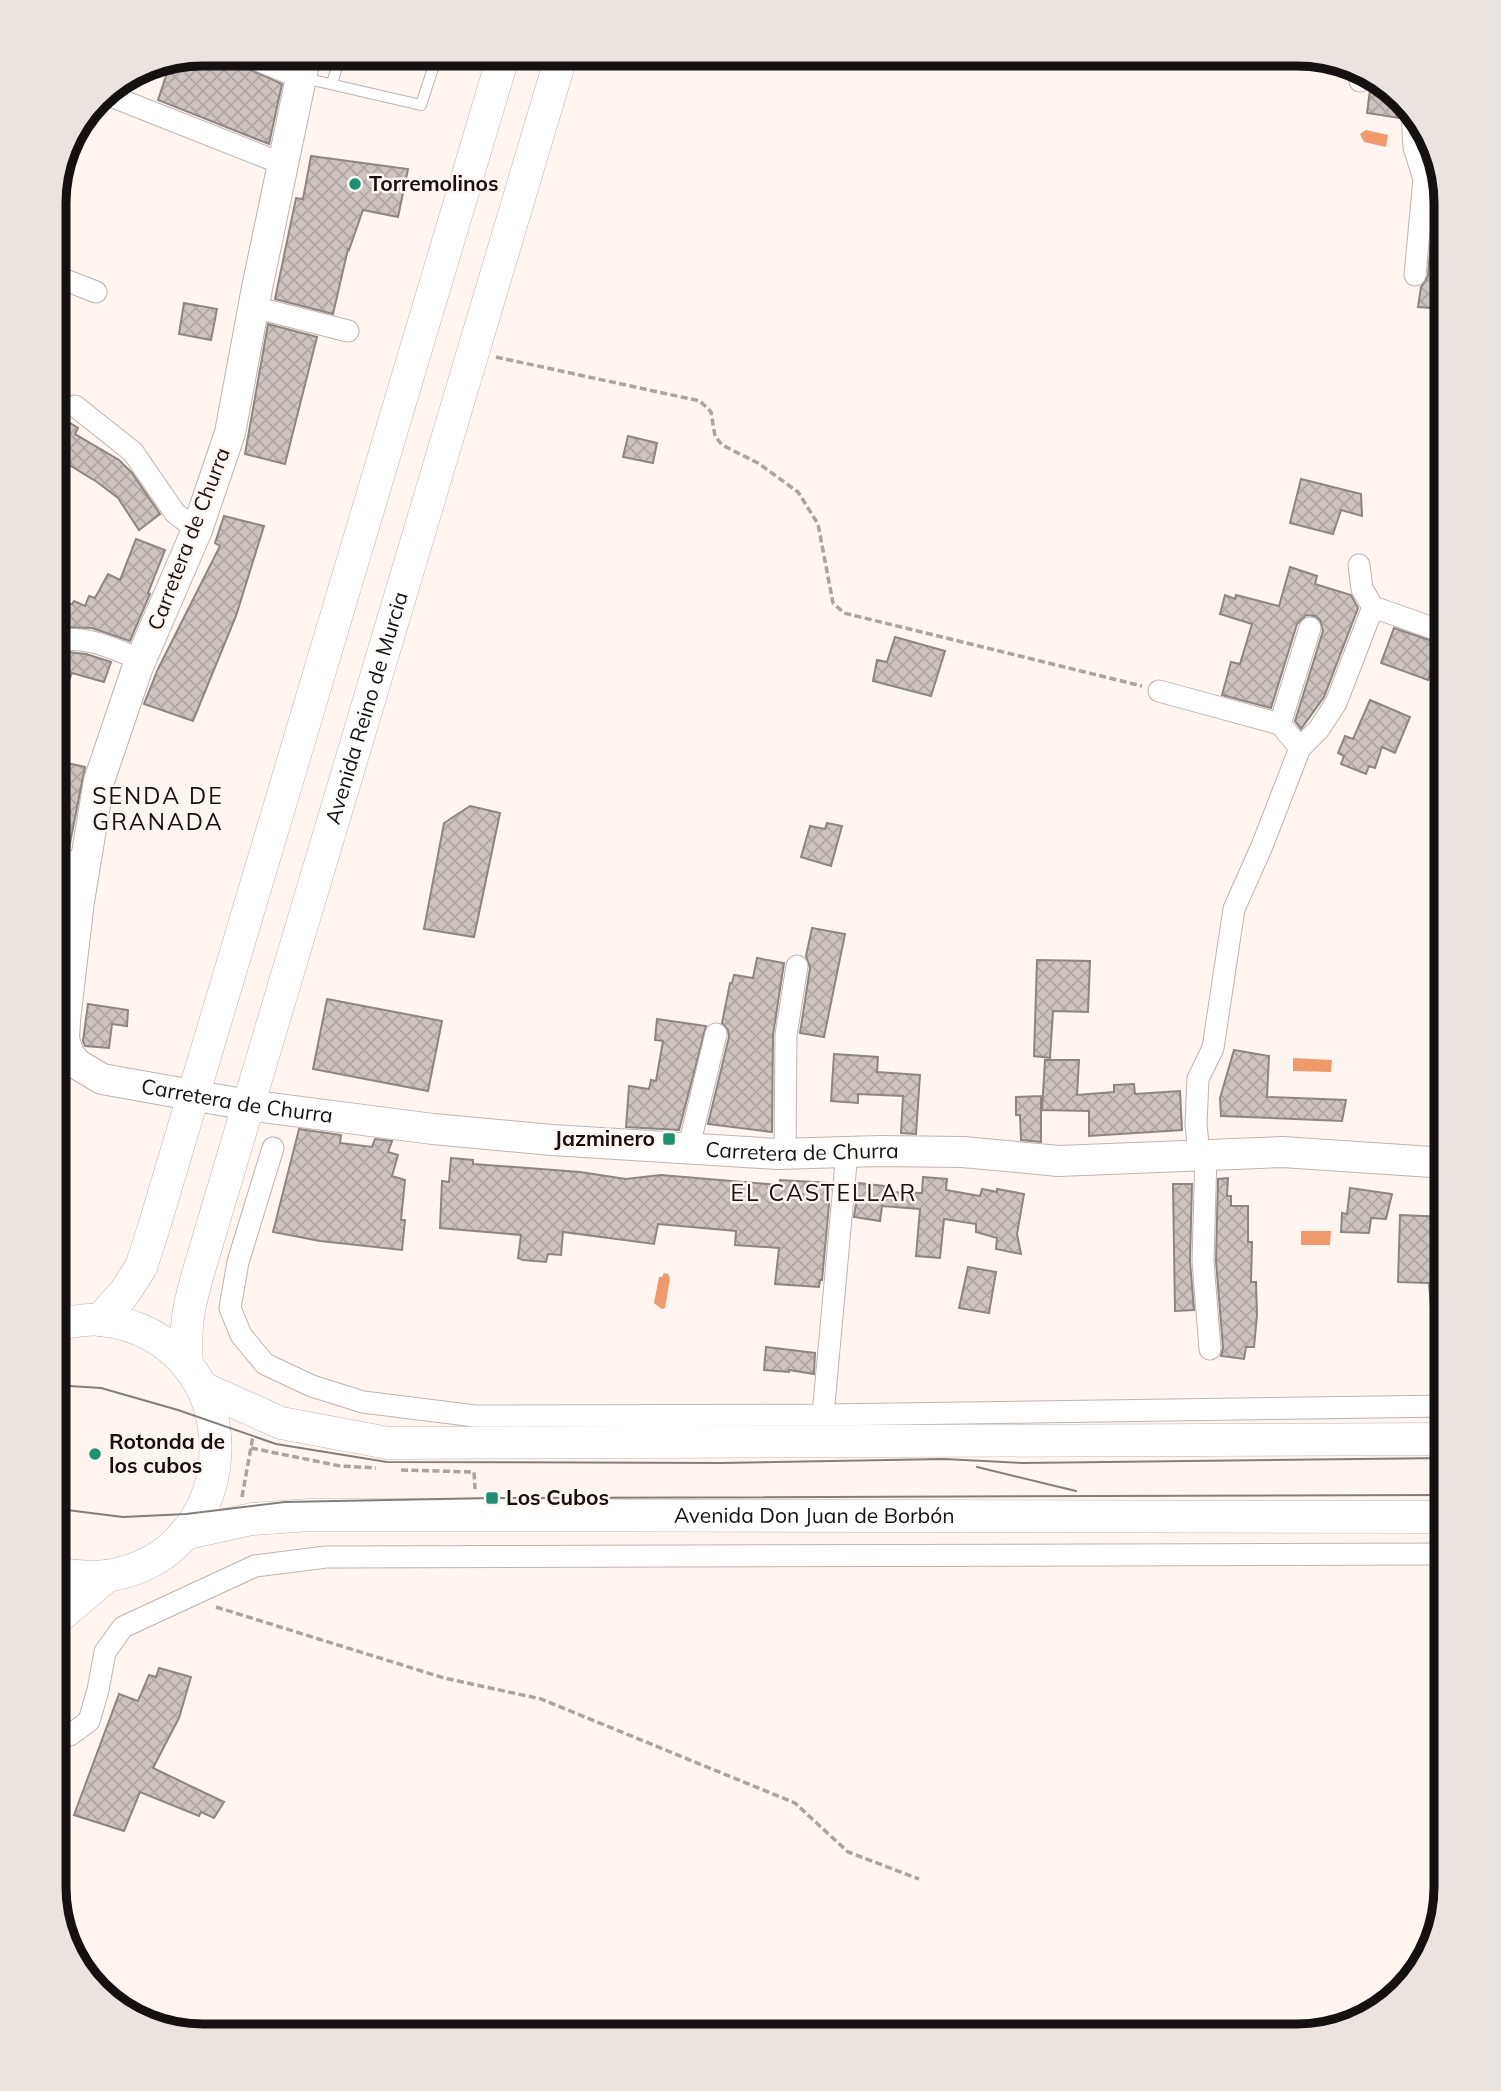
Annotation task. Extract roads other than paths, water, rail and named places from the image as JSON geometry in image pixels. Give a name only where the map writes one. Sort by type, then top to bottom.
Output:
[{"type":"main road","points":[[100,1320],[125,1292],[141,1267],[500,66]]},
{"type":"main road","name":"Avenida Reino de Murcia","points":[[184,1534],[206,1501],[216,1464],[215,1424],[195,1376],[185,1335],[189,1305],[558,66]]},
{"type":"main road","points":[[66,1323],[100,1320],[138,1329],[171,1349],[195,1376],[281,1423],[387,1443],[1434,1439]]},
{"type":"main road","name":"Avenida Don Juan de Borbón","points":[[184,1534],[241,1522],[310,1515],[1434,1517]]},
{"type":"main road","points":[[66,1575],[107,1576],[136,1568],[162,1554],[184,1534]]},
{"type":"main road","points":[[66,1611],[107,1576]]},
{"type":"street","name":"Carretera de Churra","points":[[67,1005],[99,781],[141,660],[197,530],[230,433],[253,307],[304,66]]},
{"type":"street","points":[[116,98],[283,164]]},
{"type":"street","points":[[1412,130],[1413,147],[1424,179],[1415,275]]},
{"type":"street","points":[[67,281],[96,292]]},
{"type":"street","points":[[253,307],[348,331]]},
{"type":"street","points":[[75,406],[133,452],[174,513],[197,530]]},
{"type":"street","points":[[1359,565],[1362,589],[1373,607],[1434,628]]},
{"type":"street","points":[[1210,1349],[1203,1261],[1202,1155],[1196,1124],[1198,1079],[1213,1048],[1234,909],[1300,748],[1320,729],[1336,703],[1373,607]]},
{"type":"street","points":[[1280,724],[1310,628]]},
{"type":"street","points":[[67,638],[100,643],[141,660]]},
{"type":"street","points":[[1159,691],[1280,724],[1300,748]]},
{"type":"street","points":[[67,861],[85,865]]},
{"type":"street","points":[[785,1154],[786,1035],[797,965]]},
{"type":"street","points":[[688,1150],[716,1034]]},
{"type":"street","name":"Carretera de Churra","points":[[66,1069],[77,1064],[102,1079],[248,1105],[433,1129],[688,1150],[785,1154],[962,1152],[1059,1161],[1282,1152],[1434,1162]]},
{"type":"street","points":[[273,1148],[238,1262],[230,1308],[241,1335],[265,1364],[312,1386],[363,1402],[475,1416],[823,1415],[1434,1406]]},
{"type":"street","points":[[823,1415],[847,1152]]},
{"type":"street","points":[[66,1734],[70,1735],[89,1721],[98,1690],[104,1652],[123,1626],[256,1566],[326,1558],[1434,1554]]},
{"type":"lane","points":[[304,66],[332,83],[421,105],[434,66]]},
{"type":"lane","points":[[332,83],[337,66]]},
{"type":"tram line","points":[[66,1386],[101,1388],[178,1410],[276,1444],[387,1462],[721,1463],[944,1459],[1023,1463],[1434,1458]]},
{"type":"tram line","points":[[977,1467],[1076,1491]]},
{"type":"tram line","points":[[66,1510],[123,1517],[186,1514],[285,1502],[492,1498],[1434,1495]]},
{"type":"place","name":"Torremolinos","points":[[355,184]]},
{"type":"place","name":"Jazminero","points":[[669,1139]]},
{"type":"place","name":"Rotonda de los cubos","points":[[95,1454]]},
{"type":"place","name":"Los Cubos","points":[[492,1498]]},
{"type":"district","name":"SENDA DE GRANADA","points":[[158,809]]},
{"type":"district","name":"EL CASTELLAR","points":[[824,1193]]}]
